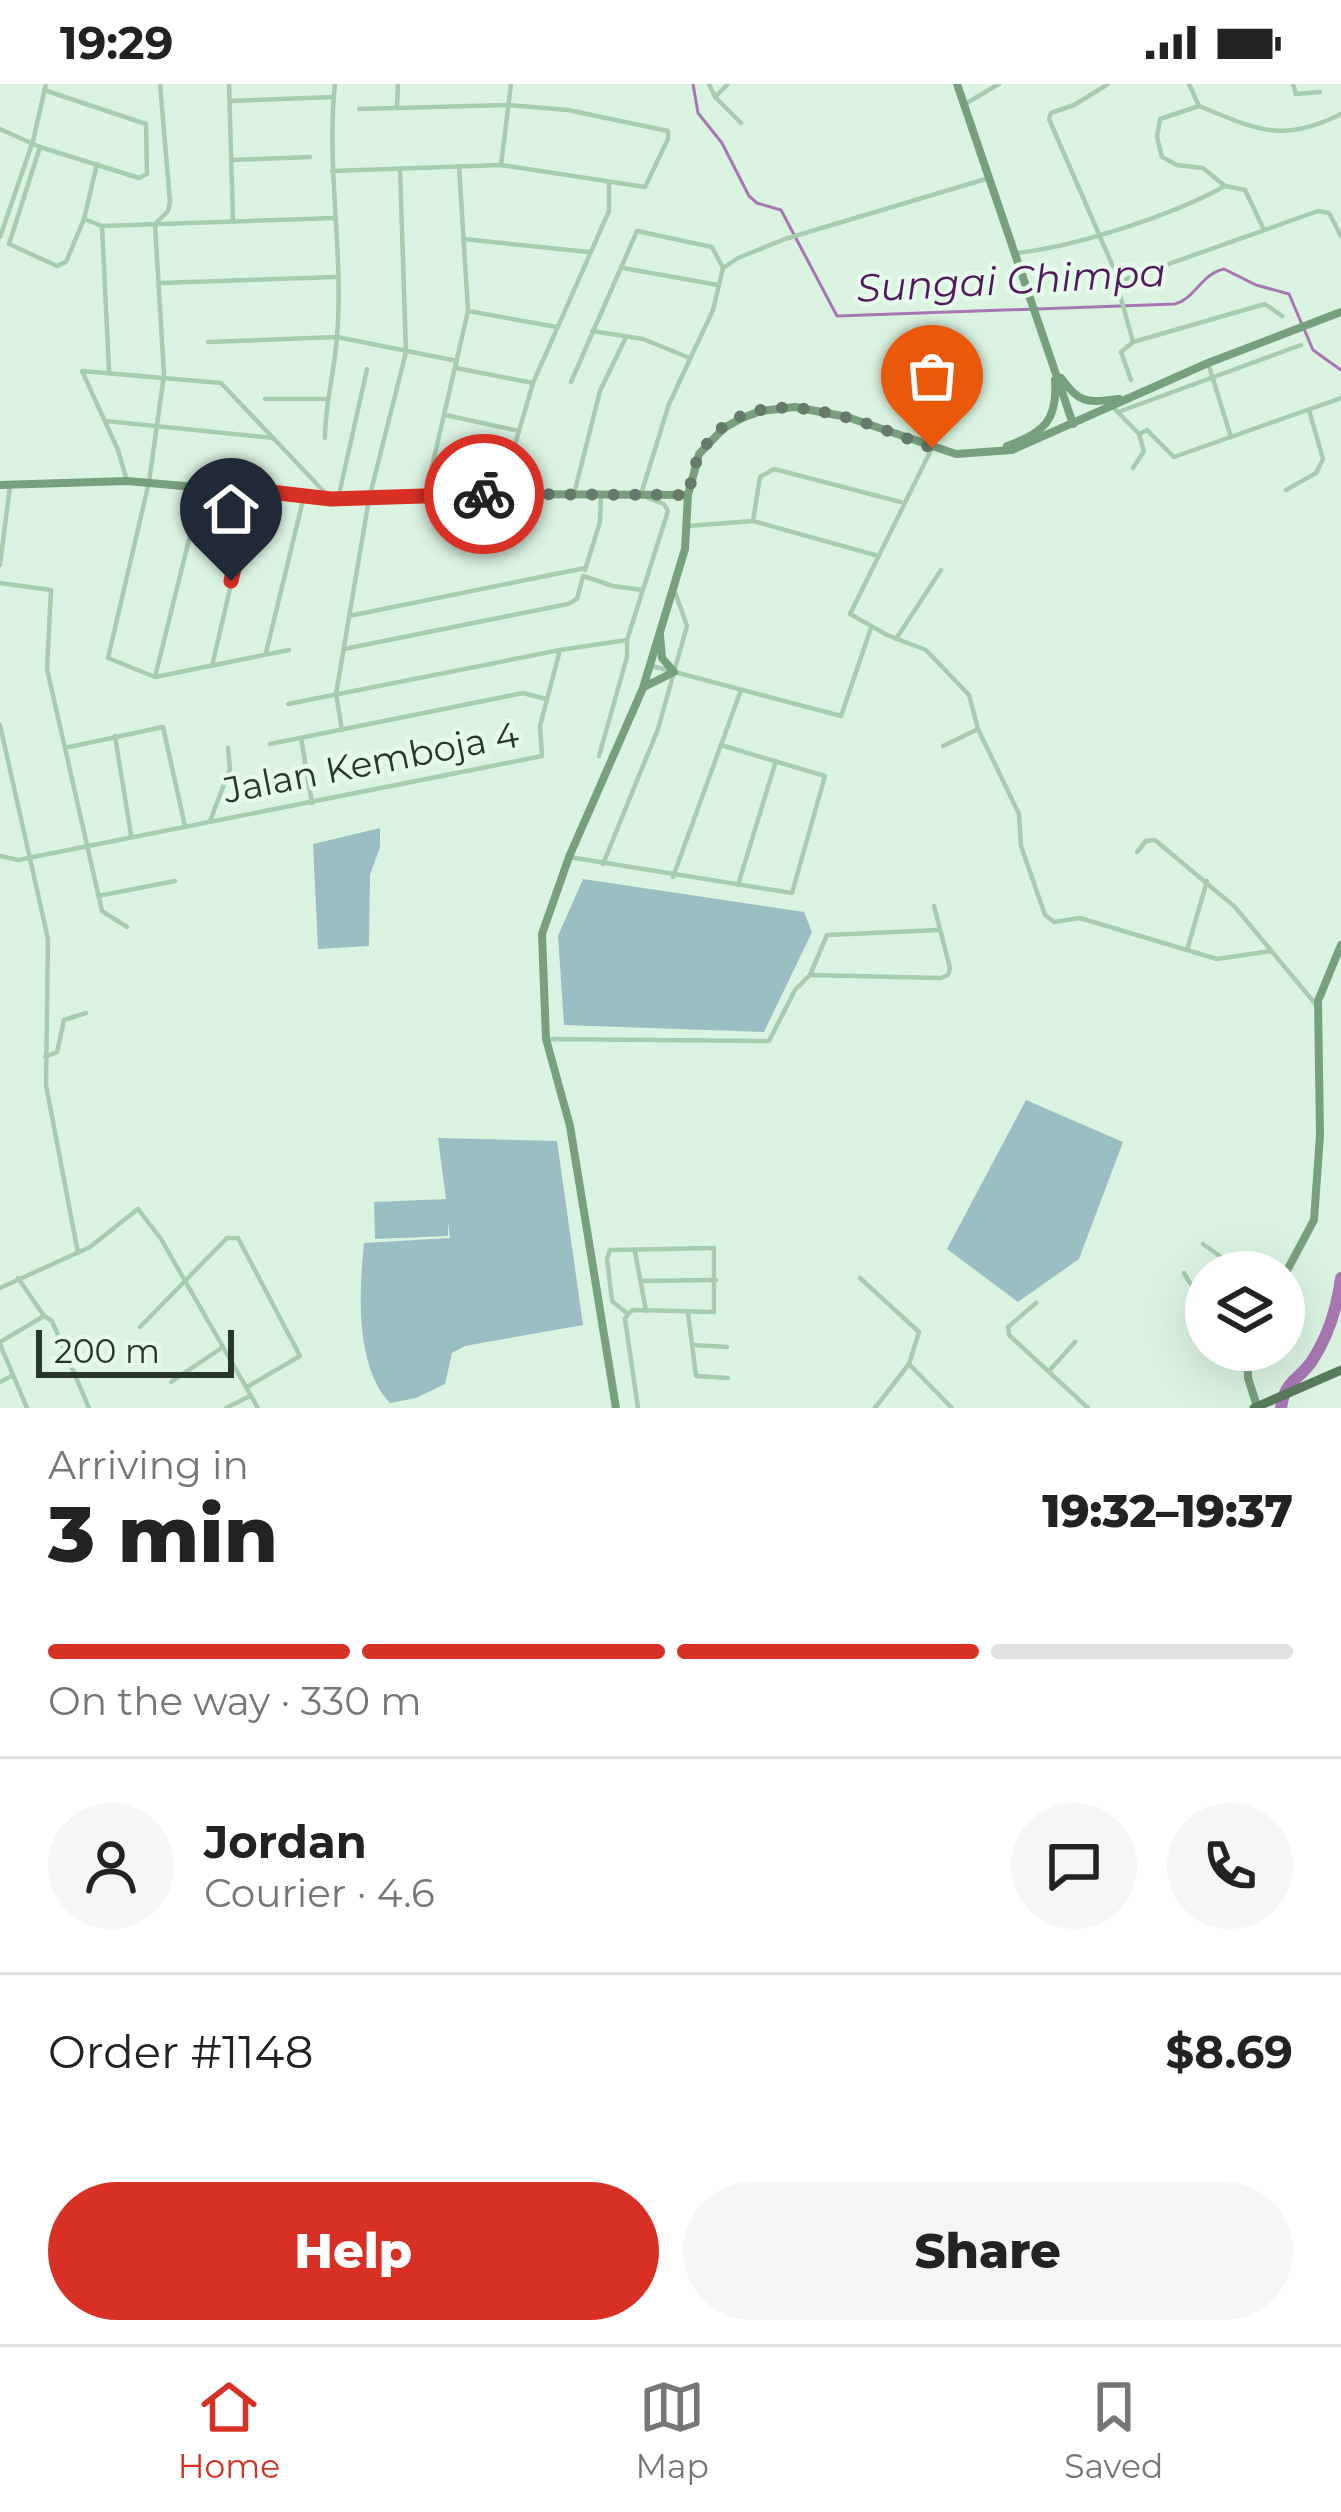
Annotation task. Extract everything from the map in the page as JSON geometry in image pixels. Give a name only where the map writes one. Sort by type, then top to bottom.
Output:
[{"type":"main road","points":[[957,84],[1073,424]]},
{"type":"main road","points":[[658,494],[677,489],[709,441],[724,428],[761,411],[784,407],[847,417],[932,448],[974,455],[1012,450],[1208,363],[1341,312]]},
{"type":"main road","points":[[1054,367],[1074,396],[1095,401],[1125,398]]},
{"type":"main road","points":[[974,455],[1040,433],[1050,422],[1055,409],[1054,367]]},
{"type":"main road","points":[[616,1408],[570,1126],[546,1039],[542,934],[569,857],[643,688],[675,590],[693,469]]},
{"type":"main road","points":[[5,485],[127,481],[334,499],[688,495]]},
{"type":"main road","points":[[658,494],[680,503],[687,523]]},
{"type":"main road","points":[[643,688],[674,672],[662,658],[659,631]]},
{"type":"main road","points":[[1297,1251],[1314,1220],[1318,1186],[1318,1007],[1341,946]]},
{"type":"main road","points":[[1248,1371],[1260,1405],[1341,1370]]},
{"type":"street","points":[[160,84],[170,202],[155,224],[164,375],[148,482],[108,658],[155,677],[289,650]]},
{"type":"street","points":[[229,84],[233,221]]},
{"type":"street","points":[[325,438],[325,399],[338,337],[332,171],[335,84]]},
{"type":"street","points":[[397,108],[398,84]]},
{"type":"street","points":[[501,165],[511,84]]},
{"type":"street","points":[[709,84],[715,97],[741,123]]},
{"type":"street","points":[[715,97],[728,84]]},
{"type":"street","points":[[965,104],[999,84]]},
{"type":"street","points":[[1108,84],[1049,115],[1118,282],[1133,342]]},
{"type":"street","points":[[1189,84],[1198,106]]},
{"type":"street","points":[[1294,84],[1296,94],[1321,92]]},
{"type":"street","points":[[0,129],[33,141],[40,147],[139,178],[147,174],[146,124],[45,87],[33,141],[3,213],[0,236]]},
{"type":"street","points":[[230,100],[334,97]]},
{"type":"street","points":[[332,171],[501,165],[645,187],[668,139],[668,131],[568,110],[508,105],[359,110]]},
{"type":"street","points":[[1264,230],[1245,190],[1225,186],[1203,168],[1170,161],[1158,146],[1160,119],[1198,106],[1269,133],[1316,127],[1341,114]]},
{"type":"street","points":[[40,147],[10,246],[60,266],[84,219],[97,164]]},
{"type":"street","points":[[232,160],[310,158]]},
{"type":"street","points":[[425,497],[468,311],[459,166]]},
{"type":"street","points":[[342,730],[336,694],[349,616],[369,499],[406,352],[400,169]]},
{"type":"street","points":[[723,268],[785,239],[990,177]]},
{"type":"street","points":[[500,494],[532,383],[609,211],[609,182]]},
{"type":"street","points":[[1016,253],[1058,249],[1200,200],[1225,186]]},
{"type":"street","points":[[1118,282],[1318,211],[1329,213],[1341,236]]},
{"type":"street","points":[[84,219],[102,226],[334,218]]},
{"type":"street","points":[[102,226],[109,371]]},
{"type":"street","points":[[571,382],[637,231],[712,247],[723,268],[720,285],[669,404],[640,494],[664,504],[668,511],[627,640],[627,657],[599,756]]},
{"type":"street","points":[[464,238],[590,252]]},
{"type":"street","points":[[623,268],[720,285]]},
{"type":"street","points":[[160,283],[336,277]]},
{"type":"street","points":[[1131,380],[1121,352],[1133,342],[1265,304],[1282,316]]},
{"type":"street","points":[[468,311],[557,328]]},
{"type":"street","points":[[592,331],[690,358]]},
{"type":"street","points":[[208,342],[338,337],[532,383]]},
{"type":"street","points":[[574,494],[601,391],[626,337]]},
{"type":"street","points":[[1120,412],[1301,345]]},
{"type":"street","points":[[1208,363],[1231,437]]},
{"type":"street","points":[[334,499],[367,369]]},
{"type":"street","points":[[127,481],[82,371],[221,382],[334,499]]},
{"type":"street","points":[[1139,434],[1148,430],[1174,457],[1341,398]]},
{"type":"street","points":[[265,399],[325,399]]},
{"type":"street","points":[[1111,405],[1139,434],[1144,451],[1133,468]]},
{"type":"street","points":[[1286,490],[1316,473],[1322,459],[1309,410]]},
{"type":"street","points":[[445,415],[519,431]]},
{"type":"street","points":[[104,421],[273,438]]},
{"type":"street","points":[[932,448],[850,614],[871,628],[926,650],[971,700],[978,729],[1019,814],[1021,846],[1048,919],[1080,918],[1225,959],[1271,951]]},
{"type":"street","points":[[753,521],[760,477],[773,469],[904,502]]},
{"type":"street","points":[[0,565],[5,485]]},
{"type":"street","points":[[155,677],[202,487]]},
{"type":"street","points":[[212,666],[253,490]]},
{"type":"street","points":[[344,649],[577,599],[600,521],[601,494]]},
{"type":"street","points":[[266,652],[304,496]]},
{"type":"street","points":[[687,523],[753,521],[876,555]]},
{"type":"street","points":[[896,639],[941,570]]},
{"type":"street","points":[[349,616],[584,572],[613,586],[644,590]]},
{"type":"street","points":[[0,583],[51,590],[47,669],[85,844],[106,916],[127,927]]},
{"type":"street","points":[[603,864],[658,729],[687,626],[675,590]]},
{"type":"street","points":[[650,665],[841,716],[871,628]]},
{"type":"street","points":[[288,704],[627,640]]},
{"type":"street","points":[[270,744],[523,693],[547,699],[560,650]]},
{"type":"street","points":[[674,877],[742,690]]},
{"type":"street","name":"Jalan Kemboja 4","points":[[0,856],[18,860],[542,756],[540,726],[547,699]]},
{"type":"street","points":[[0,724],[32,855],[50,959],[45,1057],[48,1105],[78,1253]]},
{"type":"street","points":[[67,747],[161,726],[185,826]]},
{"type":"street","points":[[607,728],[622,740]]},
{"type":"street","points":[[944,746],[978,729]]},
{"type":"street","points":[[115,736],[131,835]]},
{"type":"street","points":[[301,738],[312,803]]},
{"type":"street","points":[[569,857],[792,893],[826,776],[724,746]]},
{"type":"street","points":[[210,821],[230,769],[228,748]]},
{"type":"street","points":[[738,885],[776,760]]},
{"type":"street","points":[[0,776],[13,773]]},
{"type":"street","points":[[1137,852],[1147,841],[1155,840],[1208,881],[1318,1007]]},
{"type":"street","points":[[98,896],[176,881]]},
{"type":"street","points":[[1187,950],[1208,881]]},
{"type":"street","points":[[810,976],[948,975],[934,906]]},
{"type":"street","points":[[546,1039],[770,1041],[831,932],[939,931]]},
{"type":"street","points":[[45,1057],[57,1052],[64,1020],[86,1013]]},
{"type":"street","points":[[0,1288],[78,1253],[138,1209],[161,1239],[258,1408]]},
{"type":"street","points":[[140,1328],[227,1238],[238,1238],[300,1356],[247,1387]]},
{"type":"street","points":[[1203,1244],[1213,1251]]},
{"type":"street","points":[[714,1248],[714,1312],[628,1313],[612,1301],[607,1253],[634,1250],[714,1248]]},
{"type":"street","points":[[634,1250],[646,1311]]},
{"type":"street","points":[[18,1278],[52,1321],[89,1408]]},
{"type":"street","points":[[860,1278],[918,1329],[909,1364],[875,1408]]},
{"type":"street","points":[[640,1281],[716,1280]]},
{"type":"street","points":[[1036,1303],[1007,1330],[1088,1408]]},
{"type":"street","points":[[688,1312],[698,1379],[728,1378]]},
{"type":"street","points":[[628,1313],[625,1319],[638,1408]]},
{"type":"street","points":[[27,1408],[0,1343],[44,1316]]},
{"type":"street","points":[[1049,1371],[1075,1342]]},
{"type":"street","points":[[693,1345],[728,1347]]},
{"type":"street","points":[[172,1382],[224,1346]]},
{"type":"street","points":[[909,1364],[952,1408]]},
{"type":"street","points":[[0,1382],[13,1375]]},
{"type":"street","points":[[226,1408],[250,1396]]},
{"type":"shaded area","points":[[380,828],[380,847],[370,875],[369,946],[318,949],[313,844]]},
{"type":"shaded area","points":[[583,879],[804,912],[812,932],[764,1032],[564,1025],[558,936]]},
{"type":"shaded area","points":[[1026,1100],[1123,1142],[1079,1259],[1018,1302],[947,1249]]},
{"type":"shaded area","points":[[438,1138],[557,1141],[583,1325],[465,1346],[452,1353],[445,1384],[416,1398],[390,1403],[370,1370],[365,1349],[364,1243],[450,1238],[448,1222],[448,1236],[375,1239],[374,1202],[446,1199]]},
{"type":"waterway","name":"Sungai Chimpa","points":[[693,84],[698,113],[722,143],[749,196],[781,210],[837,316],[1175,304],[1224,269],[1289,294],[1313,350],[1341,370]]},
{"type":"waterway","points":[[1281,1408],[1289,1386],[1323,1341],[1341,1278]]},
{"type":"way so far","points":[[484,494],[688,495],[693,469],[709,441],[742,418],[773,408],[795,407],[847,417],[932,448]]},
{"type":"route","points":[[231,581],[253,490],[331,499],[484,494]]}]
